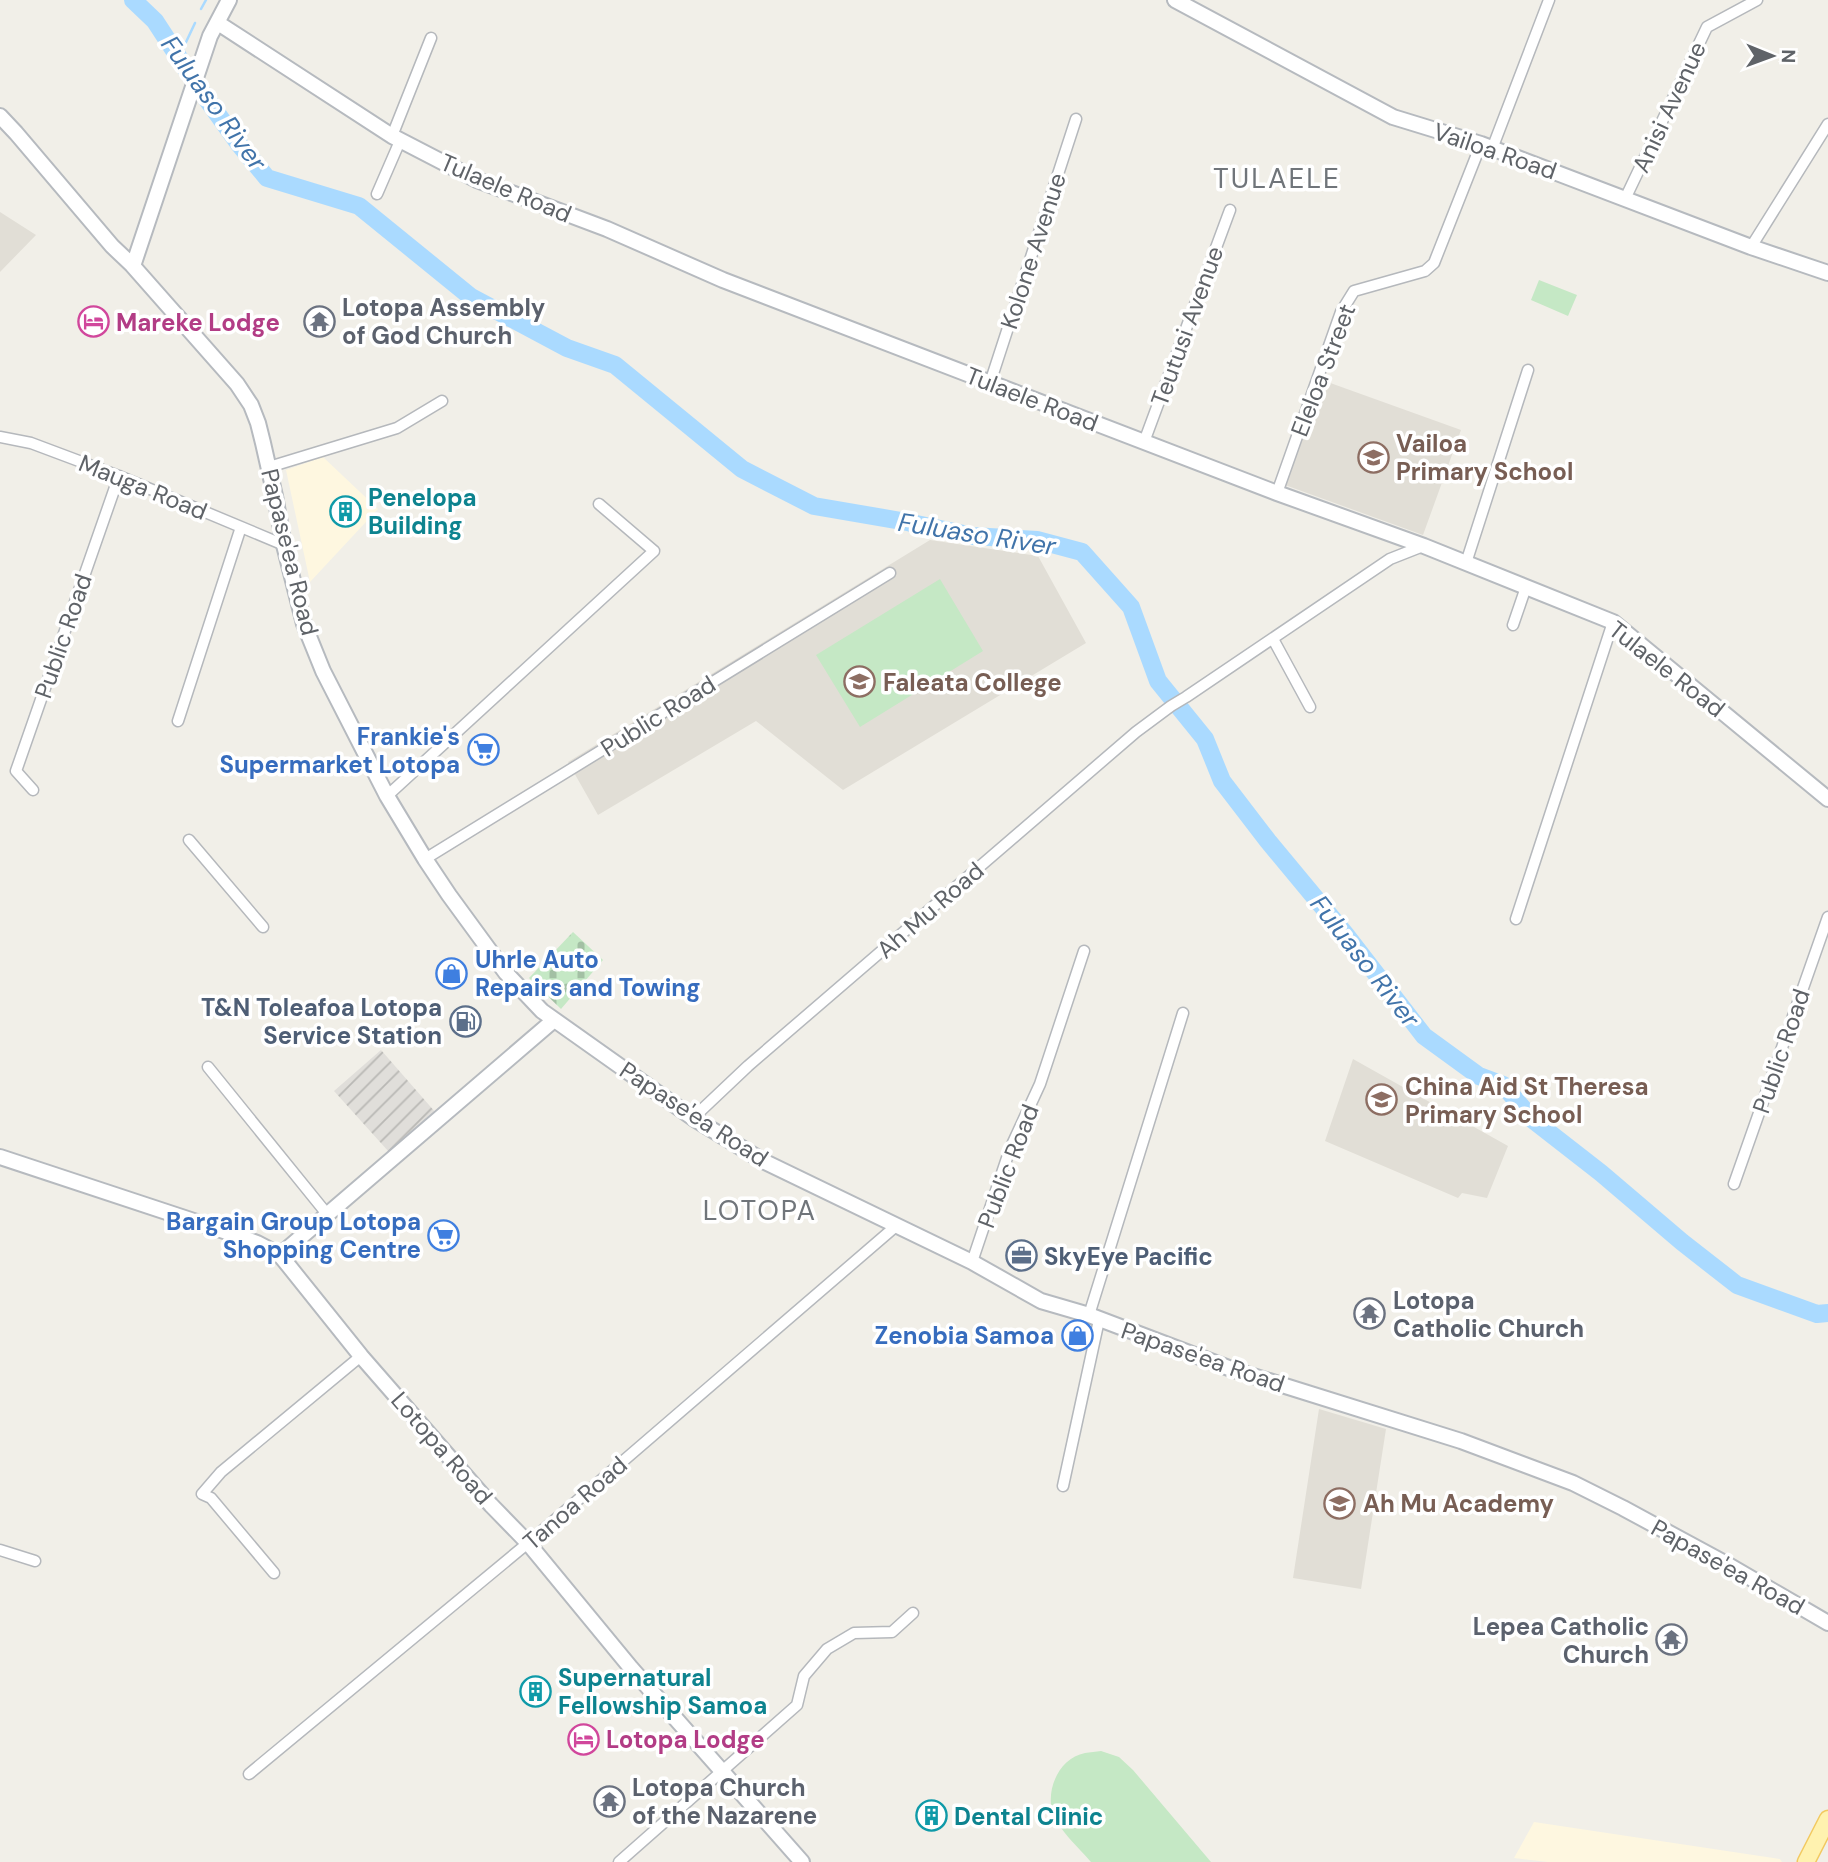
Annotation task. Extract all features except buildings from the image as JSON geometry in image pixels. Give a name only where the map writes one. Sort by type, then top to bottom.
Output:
[{"type":"main road","points":[[134,266],[210,36],[229,0]]},
{"type":"main road","name":"Vailoa Road","points":[[1175,0],[1393,117],[1487,146],[1751,247],[1828,273]]},
{"type":"main road","name":"Tulaele Road","points":[[218,23],[396,139],[477,180],[607,229],[723,280],[1277,493],[1424,546],[1613,622],[1828,799]]},
{"type":"main road","name":"Papase'ea Road","points":[[0,117],[237,384],[251,405],[269,467],[284,545],[304,624],[323,671],[387,796],[425,859],[506,973],[542,1011],[693,1118],[763,1161],[972,1262],[1041,1301],[1234,1370],[1416,1426],[1573,1483],[1730,1566],[1828,1623]]},
{"type":"main road","points":[[280,1255],[554,1020]]},
{"type":"main road","name":"Lotopa Road","points":[[0,1157],[233,1234],[280,1255],[361,1356],[491,1505],[528,1543],[631,1668],[802,1862]]},
{"type":"main road","points":[[1806,1862],[1828,1819]]},
{"type":"street","name":"Eleloa Street","points":[[1277,493],[1341,312],[1354,291],[1425,271],[1434,263],[1549,0]]},
{"type":"street","name":"Anisi Avenue","points":[[1625,199],[1707,27],[1757,0]]},
{"type":"street","points":[[377,194],[431,38]]},
{"type":"street","name":"Kolone Avenue","points":[[990,383],[1076,119]]},
{"type":"street","points":[[1751,247],[1828,124]]},
{"type":"street","name":"Teutusi Avenue","points":[[1144,442],[1230,210]]},
{"type":"street","points":[[1466,563],[1528,370]]},
{"type":"street","points":[[269,467],[397,428],[442,401]]},
{"type":"street","name":"Mauga Road","points":[[0,437],[32,443],[119,476],[284,545]]},
{"type":"street","name":"Public Road","points":[[33,790],[16,771],[119,476]]},
{"type":"street","points":[[387,796],[653,551],[599,504]]},
{"type":"street","points":[[178,721],[241,527]]},
{"type":"street","points":[[1310,707],[1273,639],[1390,559],[1424,546]]},
{"type":"street","name":"Public Road","points":[[425,859],[890,573]]},
{"type":"street","points":[[1513,625],[1526,587]]},
{"type":"street","points":[[1516,919],[1613,622]]},
{"type":"street","name":"Ah Mu Road","points":[[693,1118],[748,1066],[1127,740],[1171,706],[1273,639]]},
{"type":"street","points":[[189,840],[263,927]]},
{"type":"street","name":"Public Road","points":[[1734,1184],[1828,917]]},
{"type":"street","name":"Public Road","points":[[972,1262],[1010,1149],[1040,1084],[1084,951]]},
{"type":"street","points":[[1063,1486],[1094,1318],[1183,1013]]},
{"type":"street","points":[[208,1067],[327,1214]]},
{"type":"street","name":"Tanoa Road","points":[[250,1774],[528,1543],[896,1226]]},
{"type":"street","points":[[274,1573],[211,1498],[202,1494],[221,1472],[361,1356]]},
{"type":"street","points":[[0,1550],[35,1561]]},
{"type":"street","points":[[619,1862],[797,1705],[804,1676],[827,1649],[854,1633],[891,1632],[913,1613]]},
{"type":"shaded area","points":[[0,212],[36,235],[0,272]]},
{"type":"shaded area","name":"Vailoa Primary School","points":[[1322,380],[1461,430],[1423,535],[1285,485]]},
{"type":"shaded area","points":[[323,457],[378,509],[310,582],[286,470]]},
{"type":"shaded area","name":"Faleata College","points":[[930,540],[1038,556],[1086,643],[843,790],[756,721],[598,815],[568,762]]},
{"type":"shaded area","points":[[381,1050],[436,1113],[389,1152],[334,1091]]},
{"type":"shaded area","name":"China Aid St Theresa Primary School","points":[[1353,1059],[1508,1146],[1487,1198],[1462,1193],[1458,1198],[1325,1141]]},
{"type":"shaded area","name":"Ah Mu Academy","points":[[1319,1409],[1386,1429],[1361,1589],[1293,1578]]},
{"type":"shaded area","points":[[1534,1822],[1780,1859],[1782,1862],[1548,1862],[1514,1858]]},
{"type":"green space","points":[[1539,280],[1577,295],[1568,316],[1531,300]]},
{"type":"green space","points":[[940,579],[983,651],[860,727],[816,655]]},
{"type":"green space","points":[[573,932],[603,960],[561,1009],[529,978]]},
{"type":"green space","points":[[1101,1751],[1119,1757],[1133,1770],[1211,1862],[1091,1862],[1056,1820],[1051,1795],[1056,1776],[1068,1761],[1085,1753]]},
{"type":"waterway","name":"Fuluaso River","points":[[133,0],[155,21],[196,84],[267,178],[359,206],[471,297],[567,348],[615,365],[742,469],[814,506],[973,536],[1037,540],[1082,552],[1131,607],[1158,681],[1205,739],[1222,781],[1424,1036],[1479,1076],[1503,1085],[1533,1120],[1737,1285],[1817,1314],[1828,1313]]},
{"type":"waterway","points":[[201,9],[206,0]]},
{"type":"waterway","points":[[179,57],[195,23]]},
{"type":"place","name":"Lotopa Assembly of God Church","points":[[319,321]]},
{"type":"place","name":"Mareke Lodge","points":[[93,322]]},
{"type":"place","name":"Vailoa Primary School","points":[[1373,457]]},
{"type":"place","name":"Penelopa Building","points":[[345,511]]},
{"type":"place","name":"Faleata College","points":[[860,682]]},
{"type":"place","name":"Frankie's Supermarket Lotopa","points":[[483,750]]},
{"type":"place","name":"Uhrle Auto Repairs and Towing","points":[[452,973]]},
{"type":"place","name":"T&N Toleafoa Lotopa Service Station","points":[[465,1021]]},
{"type":"place","name":"China Aid St Theresa Primary School","points":[[1382,1100]]},
{"type":"place","name":"Bargain Group Lotopa Shopping Centre","points":[[444,1235]]},
{"type":"place","name":"SkyEye Pacific","points":[[1021,1256]]},
{"type":"place","name":"Lotopa Catholic Church","points":[[1370,1314]]},
{"type":"place","name":"Zenobia Samoa","points":[[1077,1335]]},
{"type":"place","name":"Ah Mu Academy","points":[[1340,1503]]},
{"type":"place","name":"Lepea Catholic Church","points":[[1672,1640]]},
{"type":"place","name":"Supernatural Fellowship Samoa","points":[[535,1691]]},
{"type":"place","name":"Lotopa Lodge","points":[[583,1739]]},
{"type":"place","name":"Lotopa Church of the Nazarene","points":[[609,1801]]},
{"type":"place","name":"Dental Clinic","points":[[931,1816]]},
{"type":"district","name":"TULAELE","points":[[1277,178]]},
{"type":"district","name":"LOTOPA","points":[[760,1210]]}]
